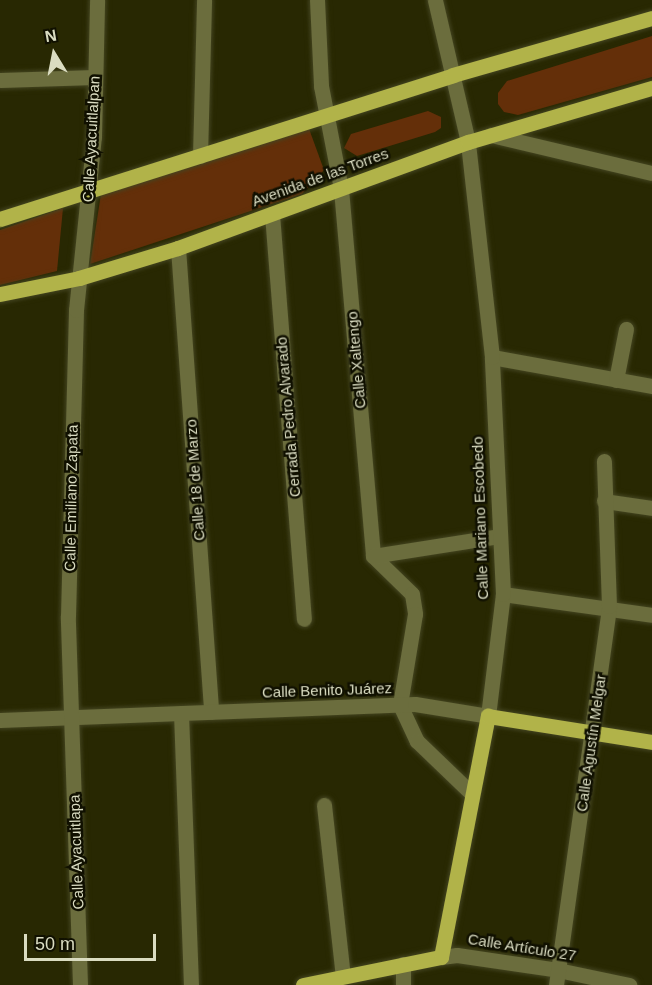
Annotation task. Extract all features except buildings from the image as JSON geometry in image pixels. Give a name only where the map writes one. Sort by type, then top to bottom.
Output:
[{"type":"main road","points":[[0,219],[453,75],[652,18]]},
{"type":"main road","name":"Avenida de las Torres","points":[[0,294],[80,278],[178,248],[468,142],[652,88]]},
{"type":"main road","name":"Calle Benito Juárez","points":[[488,716],[652,742]]},
{"type":"main road","name":"Calle Mariano Escobedo","points":[[441,957],[488,716]]},
{"type":"main road","name":"Calle Artículo 27","points":[[303,985],[441,957]]},
{"type":"street","name":"Calle Ayacuitlalpan","points":[[80,278],[95,77],[97,0]]},
{"type":"street","points":[[200,156],[204,0]]},
{"type":"street","name":"Calle Xaltengo","points":[[317,0],[321,86],[341,189],[373,556]]},
{"type":"street","name":"Calle Mariano Escobedo","points":[[438,3],[468,142],[492,357],[503,594],[488,716]]},
{"type":"street","points":[[0,80],[95,77]]},
{"type":"street","points":[[491,135],[652,173]]},
{"type":"street","name":"Cerrada Pedro Alvarado","points":[[272,214],[304,619]]},
{"type":"street","name":"Calle 18 de Marzo","points":[[178,248],[211,712]]},
{"type":"street","name":"Calle Emiliano Zapata","points":[[71,718],[68,616],[80,278]]},
{"type":"street","points":[[0,302],[16,291]]},
{"type":"street","points":[[616,380],[626,330]]},
{"type":"street","points":[[492,357],[652,386]]},
{"type":"street","name":"Calle Agustín Melgar","points":[[557,977],[609,606],[604,460]]},
{"type":"street","points":[[604,501],[652,508]]},
{"type":"street","points":[[373,556],[499,536]]},
{"type":"street","points":[[373,556],[412,594],[415,614],[400,705],[417,741],[472,794]]},
{"type":"street","points":[[503,594],[609,606],[652,615]]},
{"type":"street","name":"Calle Benito Juárez","points":[[0,720],[400,705],[488,716]]},
{"type":"street","points":[[181,713],[191,985]]},
{"type":"street","name":"Calle Ayacuitlapa","points":[[71,718],[80,985]]},
{"type":"street","points":[[324,805],[342,976]]},
{"type":"street","name":"Calle Artículo 27","points":[[441,957],[456,955],[557,977],[629,985]]},
{"type":"street","points":[[403,964],[403,985]]},
{"type":"shaded area","points":[[652,36],[652,77],[518,115],[504,112],[498,104],[498,93],[507,81]]},
{"type":"shaded area","points":[[428,111],[441,117],[441,128],[435,132],[357,156],[344,148],[351,134]]},
{"type":"shaded area","points":[[308,126],[324,170],[302,194],[90,264],[101,194]]},
{"type":"shaded area","points":[[63,208],[57,271],[0,285],[0,230]]}]
